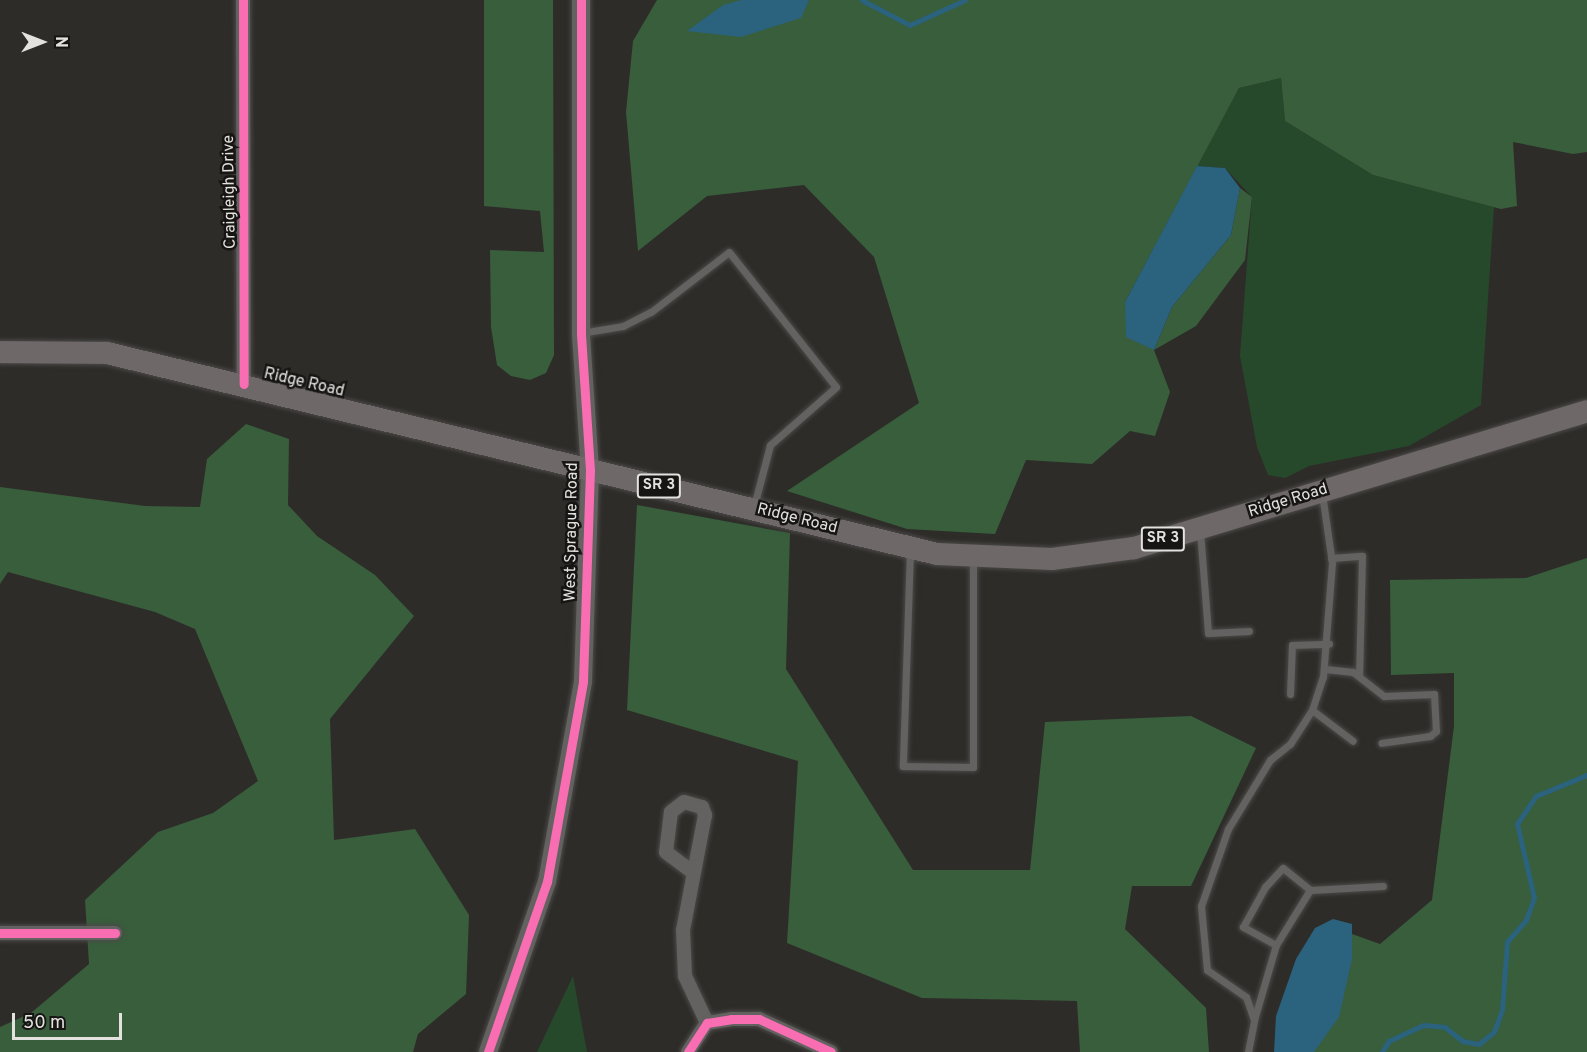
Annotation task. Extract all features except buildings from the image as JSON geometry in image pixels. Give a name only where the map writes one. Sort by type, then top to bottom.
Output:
[{"type":"main road","name":"Ridge Road","points":[[0,352],[107,353],[244,384],[910,548],[974,556],[1052,559],[1134,548],[1587,411]]},
{"type":"street","name":"Craigleigh Drive","points":[[243,0],[244,384]]},
{"type":"street","name":"West Sprague Road","points":[[488,1052],[548,882],[579,719],[590,470],[581,333],[581,0]]},
{"type":"street","points":[[691,871],[666,852],[671,812],[684,802],[702,807],[705,814],[691,871],[685,976],[707,1023]]},
{"type":"street","points":[[0,933],[115,933]]},
{"type":"street","points":[[707,1023],[759,1020],[831,1052]]},
{"type":"street","points":[[688,1052],[707,1023]]},
{"type":"lane","points":[[581,333],[623,326],[651,312],[729,252],[836,387],[770,445],[753,508]]},
{"type":"lane","points":[[1254,1020],[1246,998],[1207,970],[1202,906],[1228,829],[1245,797],[1312,710],[1325,669],[1329,644],[1331,558],[1322,491]]},
{"type":"lane","points":[[1200,528],[1208,633],[1249,631]]},
{"type":"lane","points":[[910,548],[903,766],[973,767],[974,556]]},
{"type":"lane","points":[[1331,558],[1362,556],[1359,675]]},
{"type":"lane","points":[[1290,694],[1292,645],[1329,644]]},
{"type":"lane","points":[[1325,669],[1359,675],[1384,696],[1434,694],[1436,731],[1430,736],[1381,743]]},
{"type":"lane","points":[[1312,710],[1353,741]]},
{"type":"lane","points":[[1276,945],[1243,927],[1265,887],[1283,867],[1310,890],[1383,886]]},
{"type":"lane","points":[[1248,1052],[1254,1020],[1276,945],[1310,890]]},
{"type":"green space","points":[[484,0],[553,0],[554,355],[546,373],[530,380],[511,376],[497,365],[491,327],[490,250],[544,252],[540,211],[484,206]]},
{"type":"green space","points":[[657,0],[1587,0],[1587,152],[1573,154],[1513,142],[1517,206],[1501,209],[1373,175],[1285,121],[1281,78],[1239,88],[1125,302],[1154,350],[1170,392],[1155,436],[1130,431],[1092,464],[1026,460],[995,534],[907,529],[787,491],[919,403],[874,257],[804,185],[707,196],[638,251],[626,112],[633,41]]},
{"type":"green space","points":[[1281,78],[1285,121],[1373,175],[1494,207],[1481,405],[1409,446],[1309,466],[1285,478],[1268,475],[1257,447],[1240,356],[1252,197],[1225,168],[1197,166],[1239,88]]},
{"type":"green space","points":[[1240,188],[1252,197],[1245,260],[1196,326],[1154,350],[1172,307],[1231,235]]},
{"type":"green space","points":[[246,424],[289,439],[288,505],[317,536],[375,575],[414,616],[330,719],[334,840],[415,829],[469,915],[466,994],[418,1034],[413,1052],[0,1052],[0,1027],[31,1013],[89,964],[85,900],[158,832],[213,813],[258,781],[195,629],[155,612],[8,572],[0,584],[0,487],[145,506],[200,507],[207,459]]},
{"type":"green space","points":[[637,505],[790,533],[786,669],[913,870],[1030,870],[1045,722],[1191,716],[1256,748],[1191,886],[1132,886],[1125,929],[1206,1008],[1209,1052],[1080,1052],[1077,1001],[922,998],[787,943],[798,761],[627,710]]},
{"type":"green space","points":[[1587,558],[1587,1052],[1284,1052],[1338,929],[1380,944],[1432,900],[1454,726],[1454,673],[1391,675],[1390,580],[1526,578]]},
{"type":"green space","points":[[573,976],[587,1052],[537,1052]]},
{"type":"water","points":[[741,0],[809,0],[801,18],[741,37],[687,31],[723,5]]},
{"type":"water","points":[[1197,166],[1225,168],[1240,188],[1231,235],[1172,307],[1154,350],[1126,337],[1125,302]]},
{"type":"water","points":[[1333,919],[1352,924],[1352,959],[1339,1017],[1314,1052],[1274,1052],[1276,1016],[1296,959],[1315,928]]},
{"type":"waterway","points":[[862,0],[910,25],[965,0]]},
{"type":"waterway","points":[[1382,1052],[1389,1041],[1424,1025],[1445,1027],[1463,1041],[1479,1044],[1494,1032],[1502,1010],[1507,942],[1526,920],[1534,898],[1517,824],[1536,796],[1587,775]]},
{"type":"cycle path","points":[[243,0],[244,384]]},
{"type":"cycle path","points":[[488,1052],[547,882],[583,681],[590,470],[581,333],[581,0]]},
{"type":"cycle path","points":[[0,933],[115,933]]},
{"type":"cycle path","points":[[688,1052],[707,1023],[731,1019],[759,1019],[831,1052]]}]
